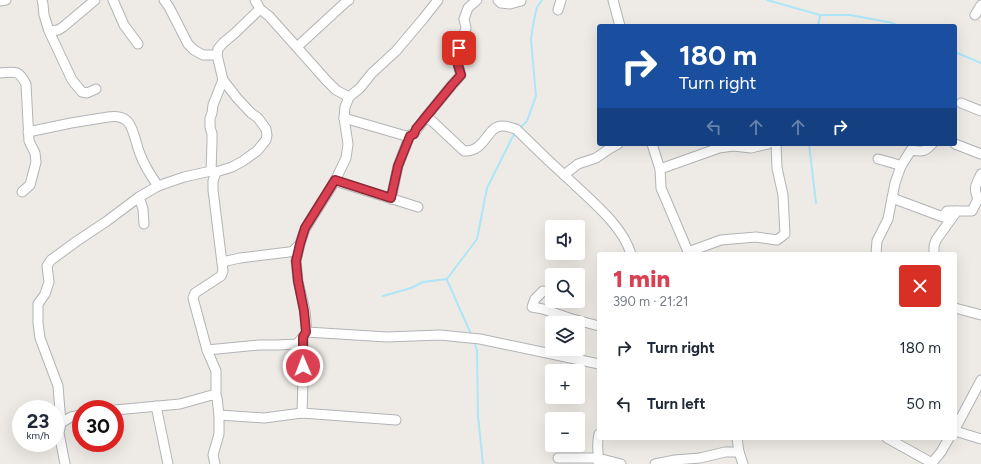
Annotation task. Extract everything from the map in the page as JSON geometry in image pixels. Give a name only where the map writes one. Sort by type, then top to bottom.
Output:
[{"type":"street","points":[[0,1],[6,0]]},
{"type":"street","points":[[42,0],[44,15],[49,31],[72,80],[82,92],[96,89]]},
{"type":"street","points":[[49,31],[58,30],[63,27],[95,0]]},
{"type":"street","points":[[113,0],[124,25],[138,44]]},
{"type":"street","points":[[164,0],[188,44],[194,50],[203,55],[217,55]]},
{"type":"street","points":[[255,0],[260,9],[269,16],[336,90],[350,97]]},
{"type":"street","points":[[296,47],[348,0]]},
{"type":"street","points":[[302,413],[305,334],[304,311],[296,261],[305,228],[335,180],[346,158],[348,144],[344,118],[345,107],[350,97],[360,88],[372,72],[396,51],[438,0]]},
{"type":"street","points":[[391,198],[398,166],[410,136],[414,134],[425,118],[461,75],[456,58],[466,28],[464,19],[468,8],[477,0]]},
{"type":"street","points":[[498,0],[502,4],[510,4],[521,1]]},
{"type":"street","points":[[558,10],[561,0]]},
{"type":"street","points":[[613,0],[619,24]]},
{"type":"street","points":[[975,15],[981,4]]},
{"type":"street","points":[[59,400],[58,386],[40,338],[38,323],[38,304],[45,294],[49,282],[47,266],[52,260],[77,241],[139,197],[158,186],[184,177],[232,167],[243,161],[262,146],[266,140],[266,129],[258,118],[251,113],[223,80],[217,55],[218,50],[224,43],[260,9]]},
{"type":"street","points":[[0,73],[15,72],[22,77],[26,84],[29,141],[35,153],[36,162],[30,185],[22,192]]},
{"type":"street","points":[[214,464],[213,455],[219,434],[219,415],[216,397],[216,371],[206,350],[193,298],[195,293],[221,276],[223,271],[213,190],[214,171],[210,118],[212,113],[212,105],[223,80]]},
{"type":"street","points":[[961,103],[981,111]]},
{"type":"street","points":[[28,132],[111,116],[122,118],[128,121],[132,128],[140,155],[158,186]]},
{"type":"street","points":[[344,118],[410,136]]},
{"type":"street","points":[[425,118],[432,121],[464,151],[473,150],[479,146],[497,127],[503,126],[518,131],[599,209],[617,229],[627,244],[630,252]]},
{"type":"street","points":[[957,145],[981,154]]},
{"type":"street","points":[[564,175],[578,164],[596,158],[614,146]]},
{"type":"street","points":[[653,146],[660,169],[661,188],[688,252]]},
{"type":"street","points":[[660,169],[728,146]]},
{"type":"street","points":[[739,146],[751,148],[759,146]]},
{"type":"street","points":[[876,252],[877,241],[888,218],[895,183],[901,166],[912,150],[921,152],[930,146]]},
{"type":"street","points":[[691,252],[721,240],[756,237],[777,240],[785,234],[783,195],[777,168],[776,147]]},
{"type":"street","points":[[878,159],[901,166]]},
{"type":"street","points":[[892,198],[943,217],[947,212],[957,210],[972,211],[978,199],[975,192],[975,187],[981,174]]},
{"type":"street","points":[[335,180],[418,207]]},
{"type":"street","points":[[139,197],[143,209],[144,224]]},
{"type":"street","points":[[934,252],[936,240],[957,210]]},
{"type":"street","points":[[222,262],[240,258],[289,252],[293,251],[300,244]]},
{"type":"street","points":[[543,291],[535,299],[532,307],[597,325]]},
{"type":"street","points":[[957,309],[981,315]]},
{"type":"street","points":[[206,350],[259,345],[297,344],[305,334]]},
{"type":"street","points":[[305,334],[387,337],[440,335],[480,339],[597,364]]},
{"type":"street","points":[[957,426],[981,380]]},
{"type":"street","points":[[124,409],[180,404],[212,395],[216,397]]},
{"type":"street","points":[[156,406],[168,464]]},
{"type":"street","points":[[219,415],[264,418],[302,413],[396,420]]},
{"type":"street","points":[[957,431],[981,438]]},
{"type":"street","points":[[597,440],[598,461]]},
{"type":"street","points":[[891,440],[932,463],[948,440]]},
{"type":"street","points":[[655,464],[675,460],[700,458],[725,452],[739,443],[743,464]]},
{"type":"street","points":[[63,452],[65,464]]},
{"type":"street","points":[[558,458],[621,464]]},
{"type":"waterway","points":[[520,128],[527,121],[536,96],[531,39],[537,7],[542,0]]},
{"type":"waterway","points":[[767,0],[820,15],[850,15],[895,24]]},
{"type":"waterway","points":[[818,24],[820,16]]},
{"type":"waterway","points":[[957,53],[981,63]]},
{"type":"waterway","points":[[383,296],[411,288],[423,282],[447,279],[477,239],[487,188],[513,136],[516,133]]},
{"type":"waterway","points":[[809,146],[816,203]]},
{"type":"waterway","points":[[447,280],[471,334]]},
{"type":"waterway","points":[[474,342],[477,350],[478,416],[483,464]]},
{"type":"route","points":[[303,366],[303,337],[306,332],[296,261],[305,228],[335,180],[391,198],[398,166],[410,136],[414,134],[416,129],[461,75],[456,58],[459,48]]}]
